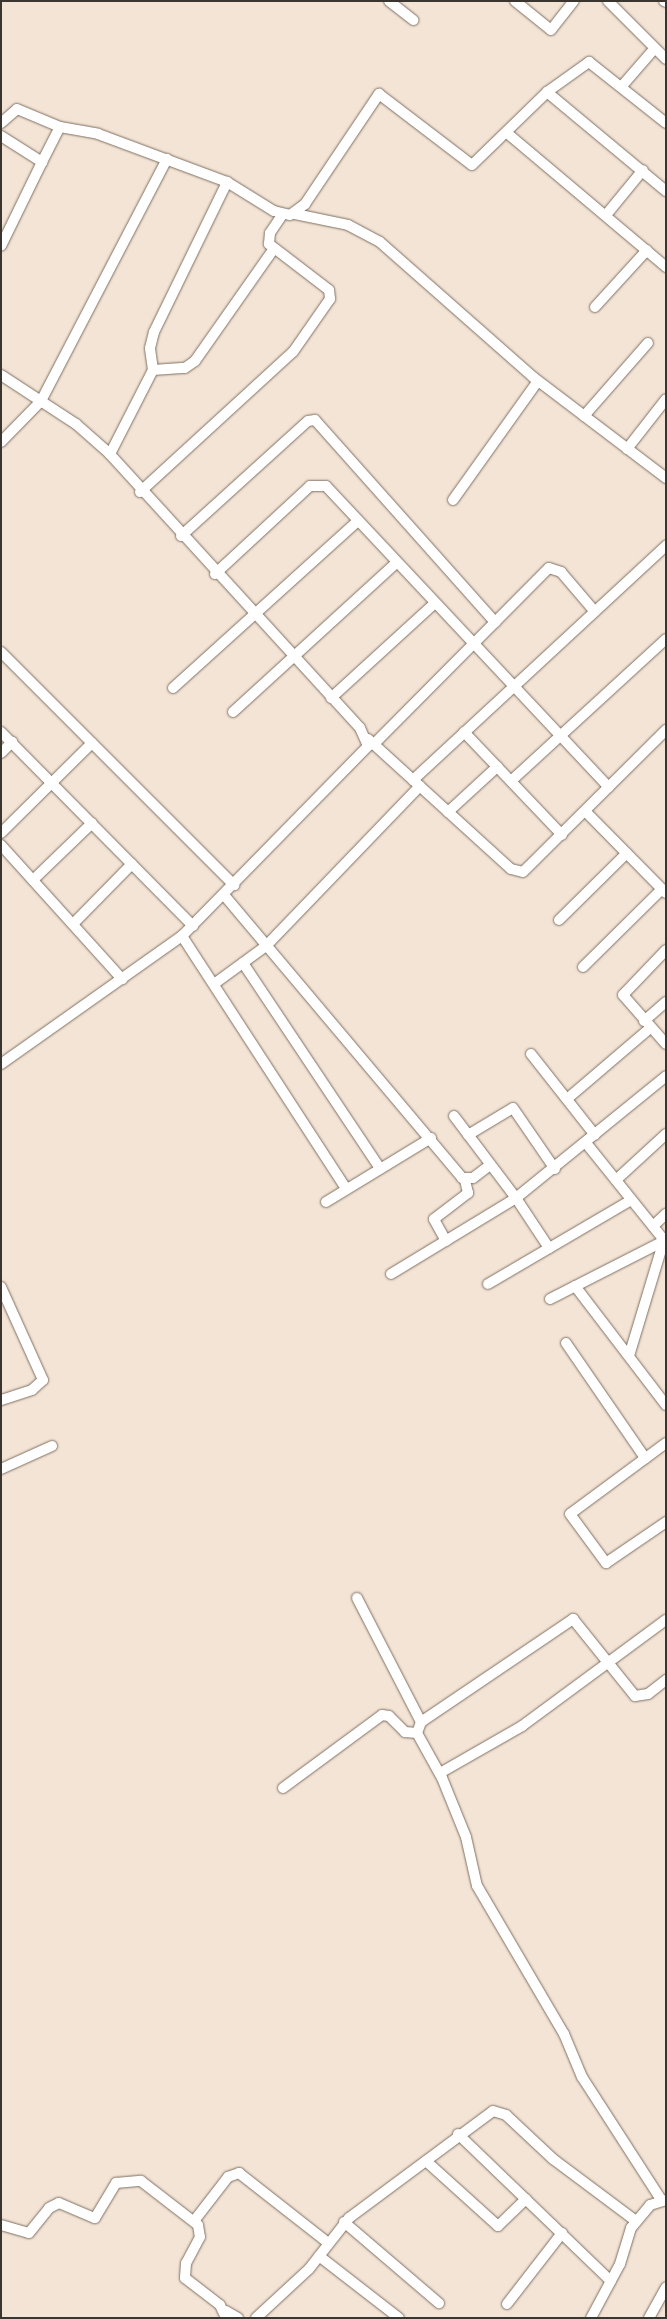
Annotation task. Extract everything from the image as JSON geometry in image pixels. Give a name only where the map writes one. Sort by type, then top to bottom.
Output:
[{"type":"street","points":[[389,1],[413,20]]},
{"type":"street","points":[[515,1],[551,30],[574,1]]},
{"type":"street","points":[[608,1],[666,59]]},
{"type":"street","points":[[622,86],[654,49]]},
{"type":"street","points":[[295,214],[379,94],[467,164],[477,164],[547,92],[592,62],[666,124]]},
{"type":"street","points":[[547,92],[666,191]]},
{"type":"street","points":[[1,123],[17,109],[60,127],[98,134],[227,182],[282,215],[314,214],[367,233],[538,381],[666,478]]},
{"type":"street","points":[[1,246],[60,127]]},
{"type":"street","points":[[507,133],[665,265]]},
{"type":"street","points":[[1,136],[42,162]]},
{"type":"street","points":[[1,442],[41,401],[166,159]]},
{"type":"street","points":[[606,215],[643,170]]},
{"type":"street","points":[[110,454],[153,370],[150,348],[154,332],[227,182]]},
{"type":"street","points":[[140,492],[293,352],[330,300],[329,290],[273,250],[268,239],[282,215]]},
{"type":"street","points":[[153,370],[184,368],[195,362],[273,250]]},
{"type":"street","points":[[595,307],[647,250]]},
{"type":"street","points":[[584,416],[648,343]]},
{"type":"street","points":[[1,375],[41,401],[110,454],[140,492],[180,536],[371,741],[516,872],[530,867],[666,730]]},
{"type":"street","points":[[452,500],[538,381]]},
{"type":"street","points":[[627,449],[666,399]]},
{"type":"street","points":[[180,536],[308,421],[315,420],[496,622]]},
{"type":"street","points":[[215,574],[314,483],[326,486],[609,787]]},
{"type":"street","points":[[173,688],[254,617],[358,521]]},
{"type":"street","points":[[214,984],[266,946],[464,732],[666,546]]},
{"type":"street","points":[[233,712],[291,656],[397,562]]},
{"type":"street","points":[[1,1064],[182,936],[366,752],[371,741],[474,644],[551,567],[561,572],[595,612]]},
{"type":"street","points":[[331,698],[435,602]]},
{"type":"street","points":[[511,782],[666,639]]},
{"type":"street","points":[[2,655],[234,885]]},
{"type":"street","points":[[1,732],[193,926]]},
{"type":"street","points":[[464,732],[562,835]]},
{"type":"street","points":[[1,753],[12,742]]},
{"type":"street","points":[[1,834],[92,743]]},
{"type":"street","points":[[448,812],[497,767]]},
{"type":"street","points":[[584,967],[664,891],[586,811]]},
{"type":"street","points":[[33,880],[92,823]]},
{"type":"street","points":[[1,845],[122,979]]},
{"type":"street","points":[[559,920],[626,853]]},
{"type":"street","points":[[72,924],[132,864]]},
{"type":"street","points":[[224,895],[465,1180],[469,1191],[434,1219],[446,1241]]},
{"type":"street","points":[[182,936],[345,1187]]},
{"type":"street","points":[[666,950],[623,990],[625,999],[666,1044]]},
{"type":"street","points":[[243,963],[379,1167]]},
{"type":"street","points":[[566,1099],[647,1024],[666,1002]]},
{"type":"street","points":[[531,1054],[595,1135]]},
{"type":"street","points":[[391,1274],[516,1198],[555,1169],[666,1076]]},
{"type":"street","points":[[468,1135],[513,1108],[555,1169]]},
{"type":"street","points":[[454,1116],[516,1198],[549,1248]]},
{"type":"street","points":[[616,1180],[666,1134]]},
{"type":"street","points":[[326,1202],[345,1187],[431,1138]]},
{"type":"street","points":[[586,1143],[665,1240]]},
{"type":"street","points":[[465,1180],[490,1165]]},
{"type":"street","points":[[488,1284],[632,1200]]},
{"type":"street","points":[[653,1226],[666,1214]]},
{"type":"street","points":[[550,1299],[665,1240]]},
{"type":"street","points":[[629,1356],[665,1240]]},
{"type":"street","points":[[575,1286],[666,1405]]},
{"type":"street","points":[[1,1287],[42,1380],[32,1390],[1,1400]]},
{"type":"street","points":[[566,1343],[645,1458]]},
{"type":"street","points":[[666,1443],[570,1514],[606,1563],[666,1522]]},
{"type":"street","points":[[1,1469],[52,1446]]},
{"type":"street","points":[[357,1598],[421,1722]]},
{"type":"street","points":[[417,1732],[421,1722],[573,1619],[639,1697],[666,1680]]},
{"type":"street","points":[[440,1773],[522,1726],[666,1620]]},
{"type":"street","points":[[283,1788],[382,1715],[389,1716],[405,1732],[417,1732]]},
{"type":"street","points":[[417,1732],[440,1773],[468,1844],[477,1886],[564,2034],[582,2077],[664,2201],[650,2205],[636,2221],[611,2281],[591,2318]]},
{"type":"street","points":[[256,2318],[319,2256],[327,2242],[344,2222],[426,2161],[487,2112],[500,2111],[553,2159],[636,2221]]},
{"type":"street","points":[[458,2134],[611,2281]]},
{"type":"street","points":[[426,2161],[498,2226],[526,2199]]},
{"type":"street","points":[[194,2221],[228,2177],[239,2173],[327,2242]]},
{"type":"street","points":[[1,2225],[29,2234],[49,2208],[59,2203],[95,2218],[114,2186],[129,2178],[141,2181],[194,2221],[200,2237],[186,2263],[185,2278],[226,2315],[238,2318]]},
{"type":"street","points":[[344,2222],[439,2303]]},
{"type":"street","points":[[508,2304],[562,2233]]},
{"type":"street","points":[[319,2256],[399,2318]]},
{"type":"street","points":[[649,2318],[666,2288]]}]
